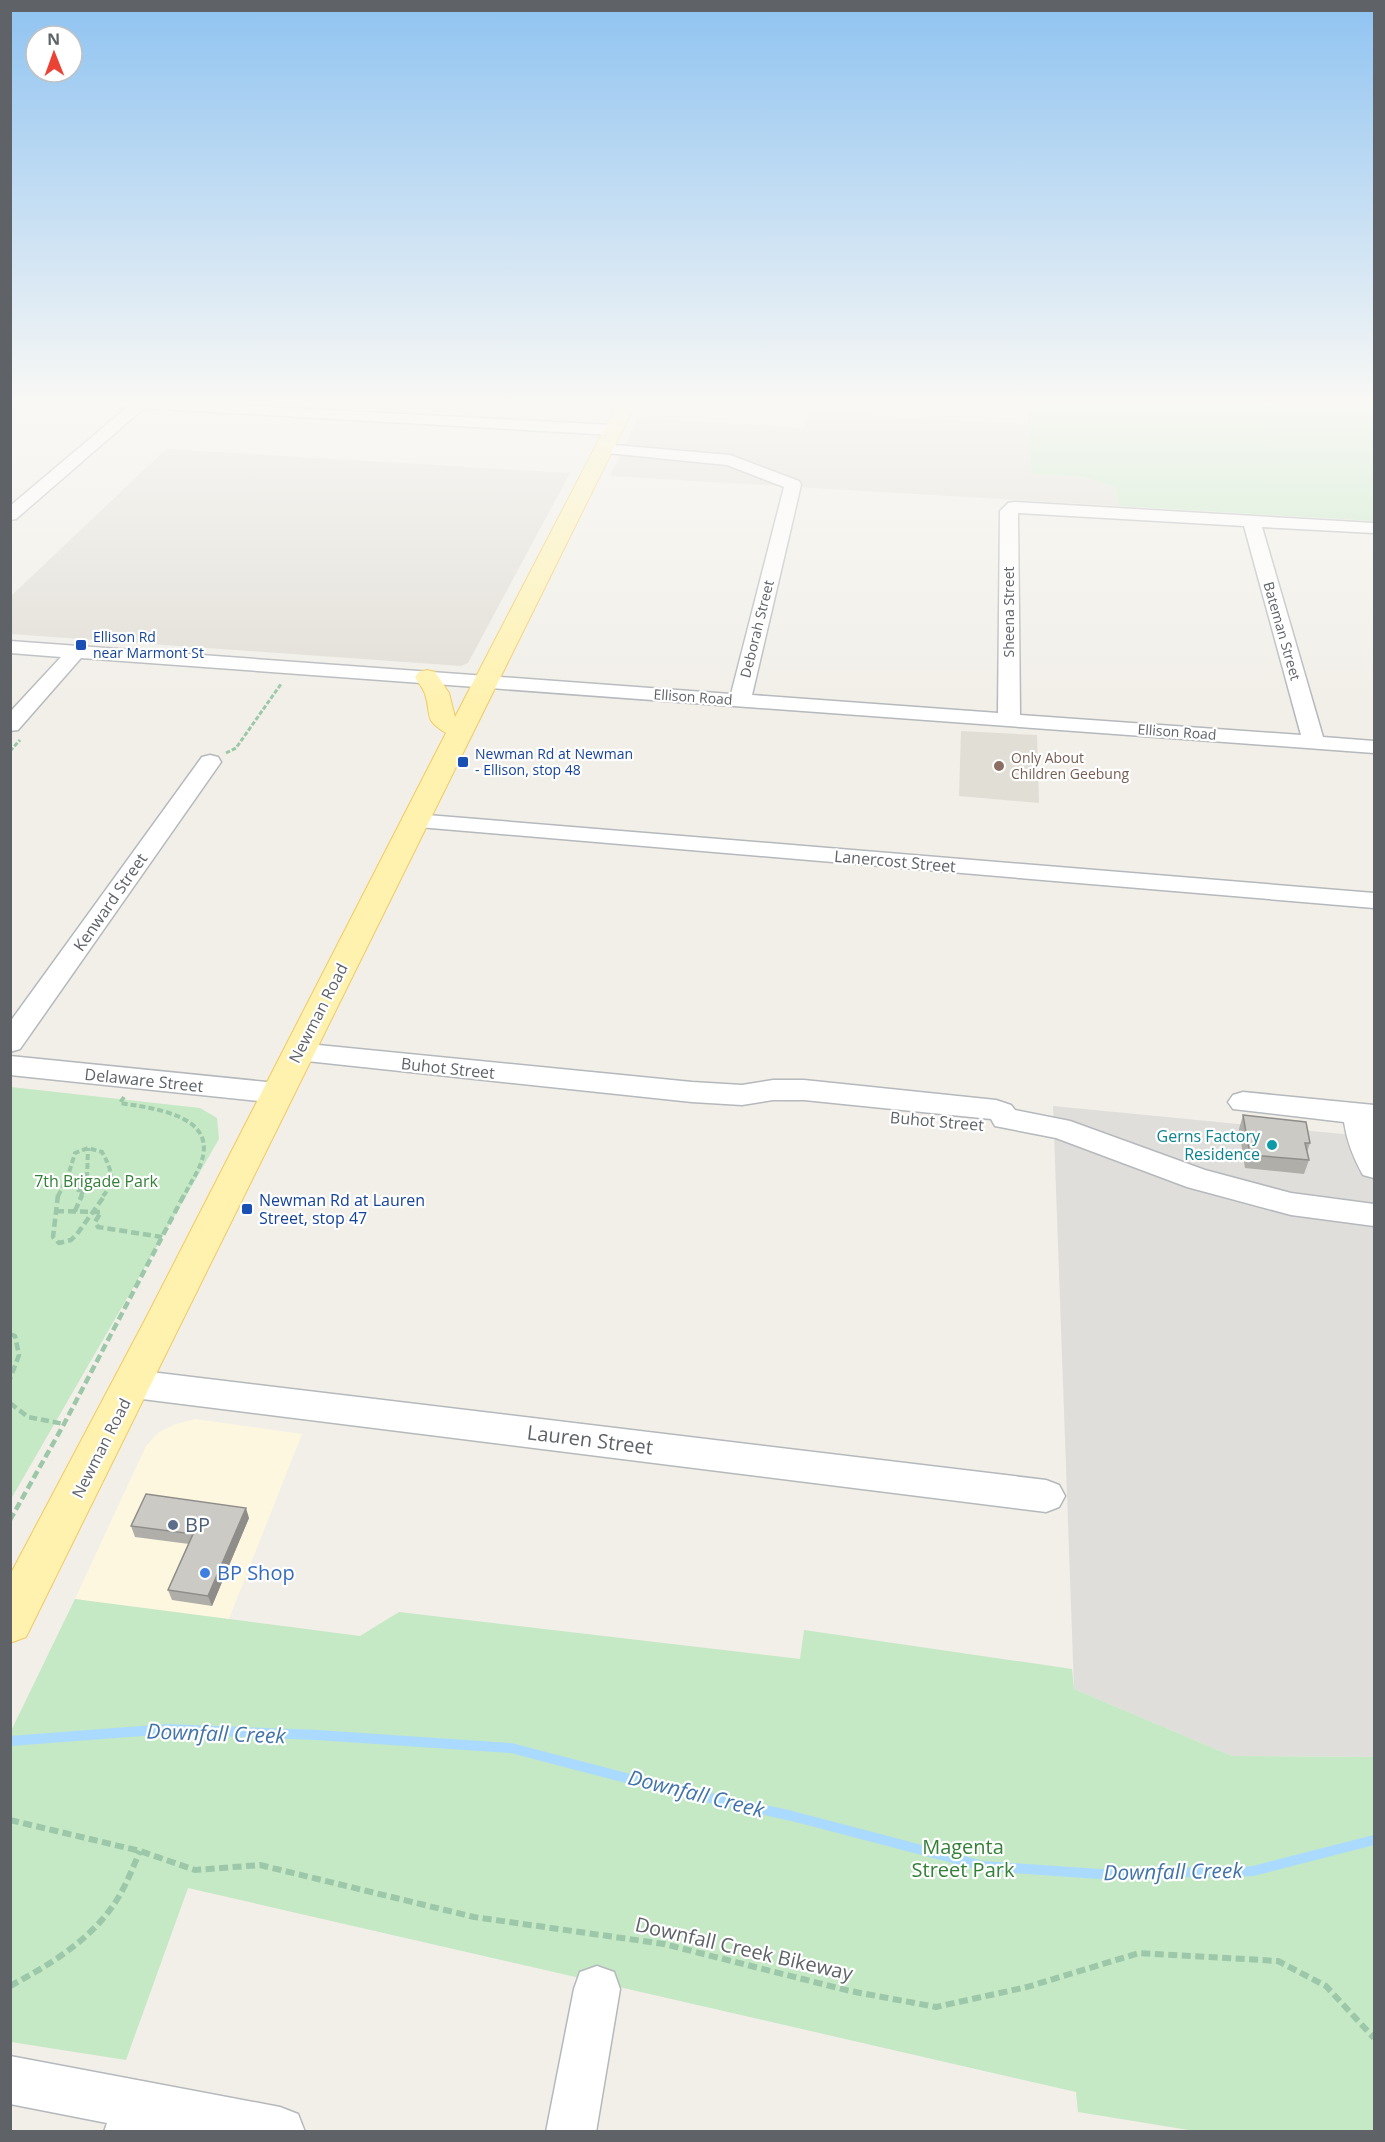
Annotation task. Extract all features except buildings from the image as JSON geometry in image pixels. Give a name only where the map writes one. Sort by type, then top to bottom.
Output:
[{"type":"main road","name":"Newman Road","points":[[10,1622],[134,1384],[277,1093],[575,505]]},
{"type":"main road","points":[[427,677],[437,693],[441,718],[460,730]]},
{"type":"street","points":[[10,515],[22,505]]},
{"type":"street","name":"Deborah Street","points":[[740,700],[790,505]]},
{"type":"street","name":"Sheena Street","points":[[1009,720],[1009,511],[1014,507],[1251,520]]},
{"type":"street","points":[[1251,520],[1374,528]]},
{"type":"street","name":"Bateman Street","points":[[1251,520],[1314,742]]},
{"type":"street","name":"Ellison Road","points":[[10,647],[1374,747]]},
{"type":"street","points":[[10,725],[76,652]]},
{"type":"street","name":"Kenward Street","points":[[10,1043],[210,762]]},
{"type":"street","name":"Lanercost Street","points":[[415,821],[1374,901]]},
{"type":"street","name":"Buhot Street","points":[[298,1052],[741,1095],[769,1104],[799,1109],[974,1126],[995,1126],[1005,1119],[1060,1128],[1198,1179],[1291,1204],[1374,1215]]},
{"type":"street","name":"Delaware Street","points":[[10,1065],[277,1093]]},
{"type":"street","points":[[1243,1102],[1366,1114],[1363,1144],[1374,1167]]},
{"type":"street","name":"Lauren Street","points":[[134,1384],[1046,1496]]},
{"type":"street","points":[[571,2132],[597,1989]]},
{"type":"street","points":[[10,2080],[133,2118],[280,2132]]},
{"type":"path","points":[[210,762],[236,748],[287,676]]},
{"type":"path","points":[[10,1520],[64,1424],[202,1161],[204,1150],[201,1138],[193,1124],[178,1114],[120,1103],[125,1094]]},
{"type":"path","points":[[87,1178],[88,1148]]},
{"type":"path","points":[[88,1148],[102,1152],[112,1169],[112,1182],[107,1195],[92,1210],[77,1234],[66,1243],[59,1243],[53,1237],[58,1195],[67,1179],[75,1153],[88,1148]]},
{"type":"path","points":[[94,1184],[94,1180],[87,1178],[78,1182],[76,1186],[78,1190],[83,1191],[89,1190],[94,1184],[112,1182]]},
{"type":"path","points":[[75,1211],[83,1191]]},
{"type":"path","points":[[56,1211],[92,1210],[100,1212],[95,1222],[98,1227],[162,1237]]},
{"type":"path","points":[[10,1334],[15,1336],[19,1355],[10,1379]]},
{"type":"path","points":[[10,1403],[28,1417],[64,1424]]},
{"type":"path","name":"Downfall Creek Bikeway","points":[[10,1820],[140,1851],[195,1870],[260,1864],[474,1917],[664,1944],[850,1991],[936,2007],[1027,1987],[1139,1953],[1278,1961],[1326,1986],[1374,2038]]},
{"type":"path","points":[[10,1986],[39,1971],[74,1948],[98,1924],[114,1905],[140,1851]]},
{"type":"shaded area","points":[[107,505],[553,505],[468,663],[461,666],[11,634],[11,596]]},
{"type":"shaded area","name":"Only About Children Geebung","points":[[961,731],[1037,735],[1039,803],[959,796]]},
{"type":"shaded area","points":[[1053,1106],[1374,1137],[1374,1757],[1232,1756],[1074,1689]]},
{"type":"shaded area","points":[[195,1419],[302,1434],[228,1621],[75,1599],[146,1446],[159,1432]]},
{"type":"green space","points":[[1374,505],[1374,521],[1119,506]]},
{"type":"green space","name":"7th Brigade Park","points":[[11,1087],[200,1108],[217,1118],[219,1139],[11,1499]]},
{"type":"green space","name":"Magenta Street Park","points":[[75,1599],[360,1636],[399,1612],[800,1659],[804,1630],[1072,1669],[1074,1689],[1232,1756],[1374,1757],[1374,2131],[1195,2131],[1078,2112],[1076,2092],[188,1888],[126,2060],[11,2042],[10,1733]]},
{"type":"waterway","name":"Downfall Creek","points":[[10,1741],[168,1729],[317,1735],[511,1748],[653,1785],[792,1816],[983,1866],[1099,1874],[1253,1871],[1374,1840]]},
{"type":"place","name":"Ellison Rd near Marmont St","points":[[81,645]]},
{"type":"place","name":"Newman Rd at Newman - Ellison, stop 48","points":[[463,762]]},
{"type":"place","name":"Only About Children Geebung","points":[[999,766]]},
{"type":"place","name":"Gerns Factory Residence","points":[[1272,1145]]},
{"type":"place","name":"Newman Rd at Lauren Street, stop 47","points":[[247,1209]]},
{"type":"place","name":"BP","points":[[173,1525]]},
{"type":"place","name":"BP Shop","points":[[205,1573]]}]
